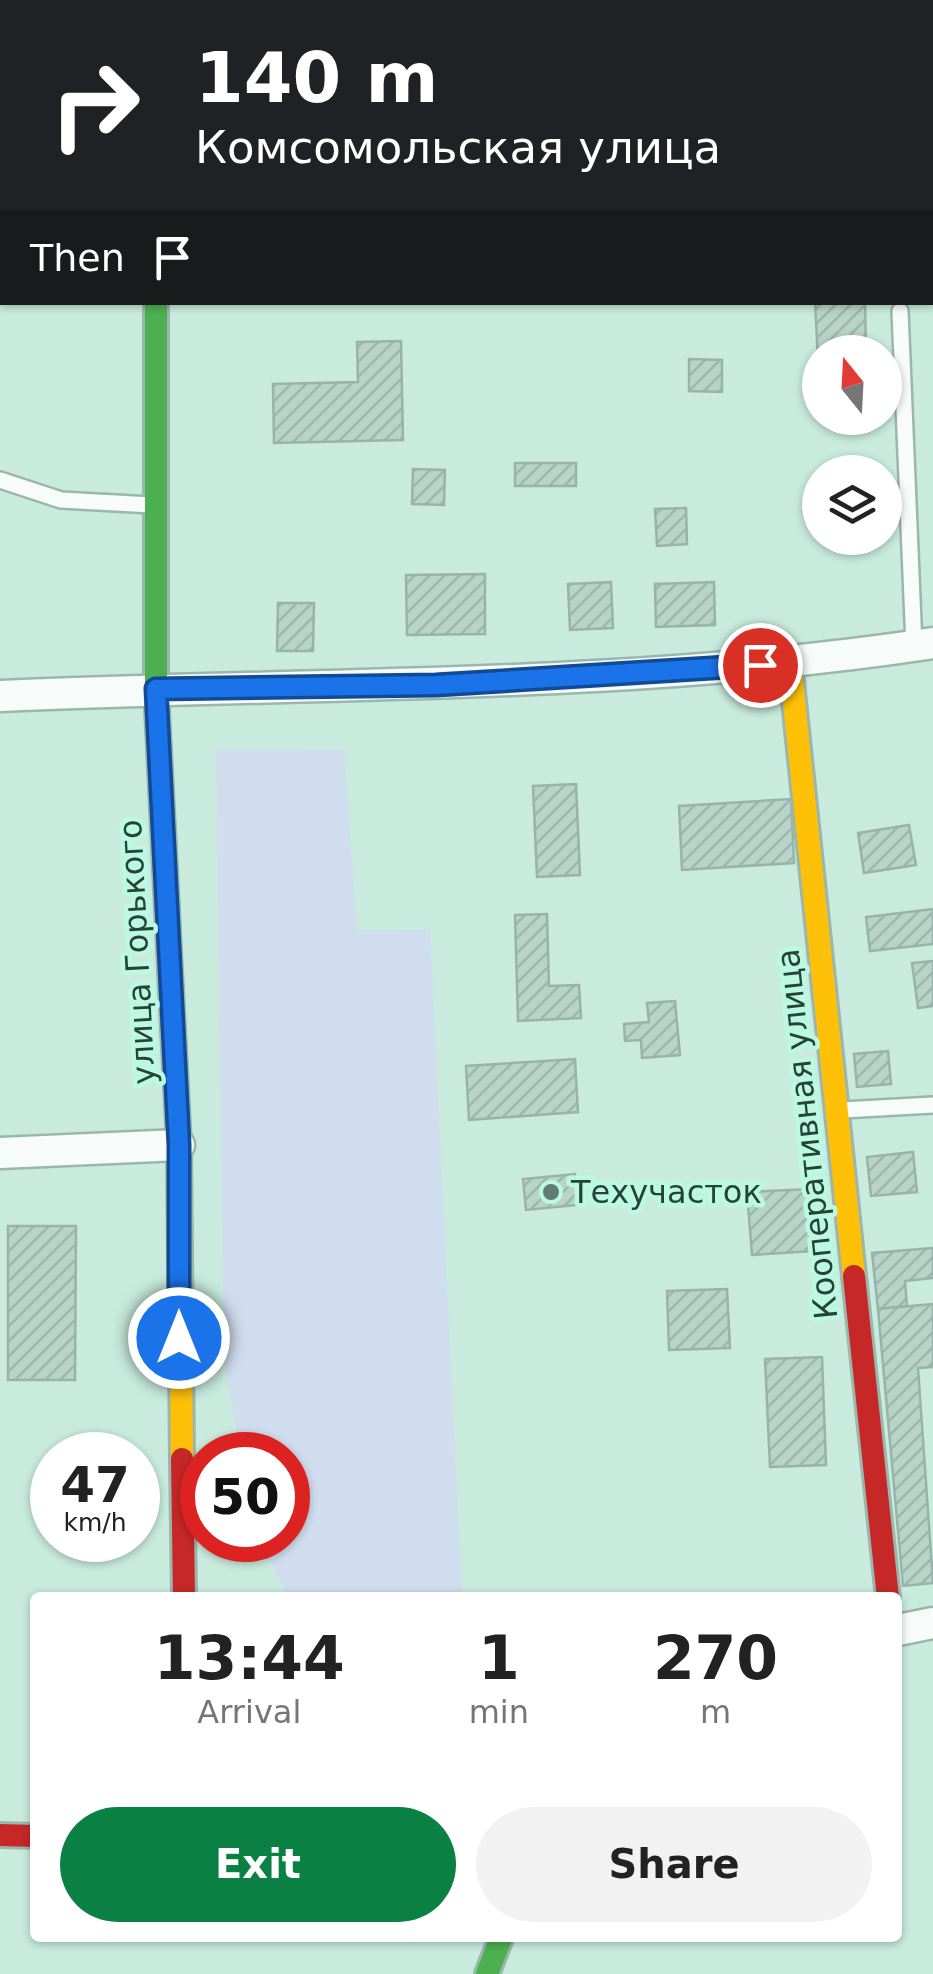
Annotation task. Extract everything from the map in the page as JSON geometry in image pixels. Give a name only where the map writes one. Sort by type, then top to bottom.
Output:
[{"type":"main road","name":"улица Горького","points":[[156,305],[156,689],[179,1145],[184,1592]]},
{"type":"main road","name":"Кооперативная улица","points":[[790,663],[887,1592]]},
{"type":"main road","points":[[0,1835],[30,1836]]},
{"type":"main road","points":[[487,1974],[499,1942]]},
{"type":"street","points":[[0,696],[156,689],[436,685],[790,663],[924,644]]},
{"type":"street","points":[[0,1154],[179,1145]]},
{"type":"street","points":[[902,1629],[933,1623]]},
{"type":"lane","points":[[900,311],[924,644]]},
{"type":"lane","points":[[0,480],[62,500],[156,505]]},
{"type":"lane","points":[[837,1110],[933,1105]]},
{"type":"shaded area","points":[[344,749],[357,930],[430,929],[462,1592],[286,1592],[271,1562],[310,1562],[310,1432],[237,1432],[224,1362],[216,750]]},
{"type":"building","points":[[815,305],[865,305],[866,335],[817,335]]},
{"type":"building","points":[[401,341],[403,440],[274,443],[273,384],[358,382],[357,342]]},
{"type":"building","points":[[689,359],[722,360],[722,392],[689,391]]},
{"type":"building","points":[[515,463],[576,463],[576,486],[515,486]]},
{"type":"building","points":[[413,469],[445,470],[444,505],[412,504]]},
{"type":"building","points":[[686,508],[687,544],[657,546],[655,509]]},
{"type":"building","points":[[485,574],[485,634],[407,635],[406,575]]},
{"type":"building","points":[[611,582],[613,628],[570,630],[568,584]]},
{"type":"building","points":[[714,582],[715,625],[656,627],[655,584]]},
{"type":"building","points":[[278,603],[314,603],[313,651],[277,651]]},
{"type":"building","points":[[576,784],[580,875],[537,877],[533,786]]},
{"type":"building","points":[[791,799],[794,863],[682,870],[679,806]]},
{"type":"building","points":[[909,825],[916,865],[864,873],[858,833]]},
{"type":"building","points":[[933,909],[933,944],[870,951],[866,917]]},
{"type":"building","points":[[547,914],[549,986],[579,985],[581,1018],[518,1021],[515,915]]},
{"type":"building","points":[[933,961],[933,1006],[918,1008],[912,963]]},
{"type":"building","points":[[675,1001],[680,1055],[642,1058],[641,1040],[625,1041],[624,1024],[649,1022],[647,1003]]},
{"type":"building","points":[[888,1051],[891,1084],[857,1087],[854,1054]]},
{"type":"building","points":[[575,1059],[578,1112],[469,1120],[466,1066]]},
{"type":"building","points":[[913,1152],[917,1192],[871,1196],[867,1157]]},
{"type":"building","name":"Техучасток","points":[[575,1174],[578,1205],[526,1210],[523,1179]]},
{"type":"building","points":[[810,1189],[814,1251],[752,1255],[747,1192]]},
{"type":"building","points":[[8,1226],[76,1226],[75,1380],[8,1380]]},
{"type":"building","points":[[933,1248],[933,1278],[905,1281],[907,1306],[878,1309],[872,1253]]},
{"type":"building","points":[[727,1289],[730,1348],[669,1350],[667,1291]]},
{"type":"building","points":[[933,1304],[933,1367],[918,1368],[933,1583],[903,1586],[878,1309]]},
{"type":"building","points":[[822,1357],[826,1465],[770,1467],[765,1359]]},
{"type":"traffic: fast","points":[[156,305],[156,689],[171,990]]},
{"type":"traffic: fast","points":[[487,1974],[499,1942]]},
{"type":"traffic: slow","points":[[790,663],[854,1276]]},
{"type":"traffic: slow","points":[[171,990],[179,1145],[182,1432]]},
{"type":"traffic: jam","points":[[854,1276],[887,1592]]},
{"type":"traffic: jam","points":[[183,1562],[184,1592]]},
{"type":"traffic: jam","points":[[0,1835],[30,1836]]},
{"type":"place","name":"Техучасток","points":[[551,1192]]},
{"type":"route","points":[[179,1338],[179,1145],[156,689],[436,685],[760,665]]}]
